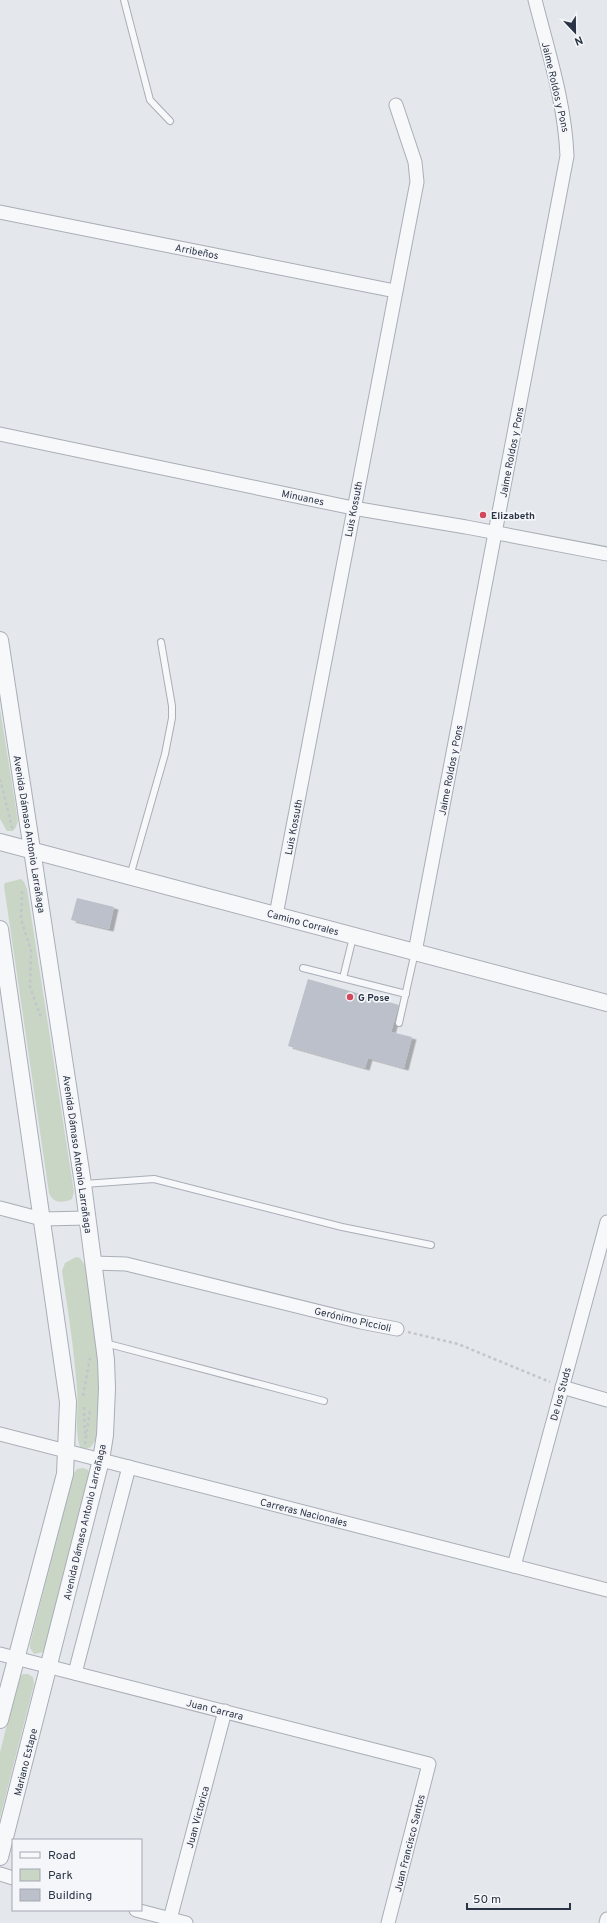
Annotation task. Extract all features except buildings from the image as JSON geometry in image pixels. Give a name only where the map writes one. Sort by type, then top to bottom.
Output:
[{"type":"street","name":"Jaime Roldos y Pons","points":[[415,952],[568,156],[563,109],[535,0]]},
{"type":"street","name":"Luis Kossuth","points":[[276,915],[353,508],[417,182],[416,162],[396,105]]},
{"type":"street","name":"Arribeños","points":[[0,212],[395,291]]},
{"type":"street","name":"Minuanes","points":[[0,434],[353,508],[495,532],[607,554]]},
{"type":"street","name":"Avenida Dámaso Antonio Larrañaga","points":[[0,640],[88,1218],[107,1388],[105,1435],[101,1460],[49,1666]]},
{"type":"street","name":"Camino Corrales","points":[[0,842],[607,1003]]},
{"type":"street","points":[[0,929],[68,1402],[67,1451],[64,1474],[0,1720]]},
{"type":"street","points":[[0,1208],[42,1219],[88,1218]]},
{"type":"street","name":"De los Studs","points":[[514,1566],[607,1222]]},
{"type":"street","name":"Gerónimo Piccioli","points":[[94,1262],[126,1264],[361,1322],[398,1329]]},
{"type":"street","points":[[562,1387],[607,1400]]},
{"type":"street","name":"Carreras Nacionales","points":[[0,1434],[607,1590]]},
{"type":"street","points":[[75,1673],[129,1467]]},
{"type":"street","name":"Juan Carrara","points":[[0,1654],[429,1764]]},
{"type":"street","name":"Mariano Estape","points":[[0,1857],[49,1666]]},
{"type":"street","name":"Juan Victorica","points":[[170,1921],[225,1711]]},
{"type":"street","name":"Juan Francisco Santos","points":[[388,1923],[429,1764]]},
{"type":"street","points":[[0,1874],[12,1878]]},
{"type":"street","points":[[139,1911],[170,1921],[186,1923]]},
{"type":"street","points":[[606,1923],[607,1919]]},
{"type":"lane","points":[[124,0],[150,100],[170,121]]},
{"type":"lane","points":[[130,876],[165,754],[172,718],[172,706],[160,642]]},
{"type":"lane","points":[[343,978],[353,936]]},
{"type":"lane","points":[[399,1023],[415,952]]},
{"type":"lane","points":[[303,968],[406,994]]},
{"type":"lane","points":[[83,1184],[154,1179],[342,1227],[431,1245]]},
{"type":"lane","points":[[103,1342],[324,1401]]},
{"type":"path","points":[[0,779],[16,846]]},
{"type":"path","points":[[22,888],[21,919],[31,950],[30,987],[42,1023]]},
{"type":"path","name":"Gerónimo Piccioli","points":[[398,1329],[458,1344],[562,1387]]},
{"type":"path","points":[[85,1445],[83,1394],[90,1355]]},
{"type":"green space","points":[[0,709],[18,821],[13,831],[7,831],[0,819]]},
{"type":"green space","points":[[21,879],[27,889],[74,1192],[72,1199],[62,1202],[53,1199],[49,1193],[4,886],[5,883]]},
{"type":"green space","points":[[76,1257],[80,1258],[86,1267],[97,1339],[99,1400],[96,1439],[91,1447],[85,1449],[80,1447],[77,1433],[76,1374],[62,1271],[65,1263]]},
{"type":"green space","points":[[83,1468],[88,1470],[90,1475],[46,1646],[43,1652],[34,1654],[30,1648],[30,1644],[73,1474],[77,1469]]},
{"type":"green space","points":[[23,1674],[28,1674],[33,1677],[34,1684],[0,1818],[0,1752],[19,1677]]},
{"type":"place","name":"Elizabeth","points":[[483,515]]},
{"type":"place","name":"G Pose","points":[[350,997]]}]
